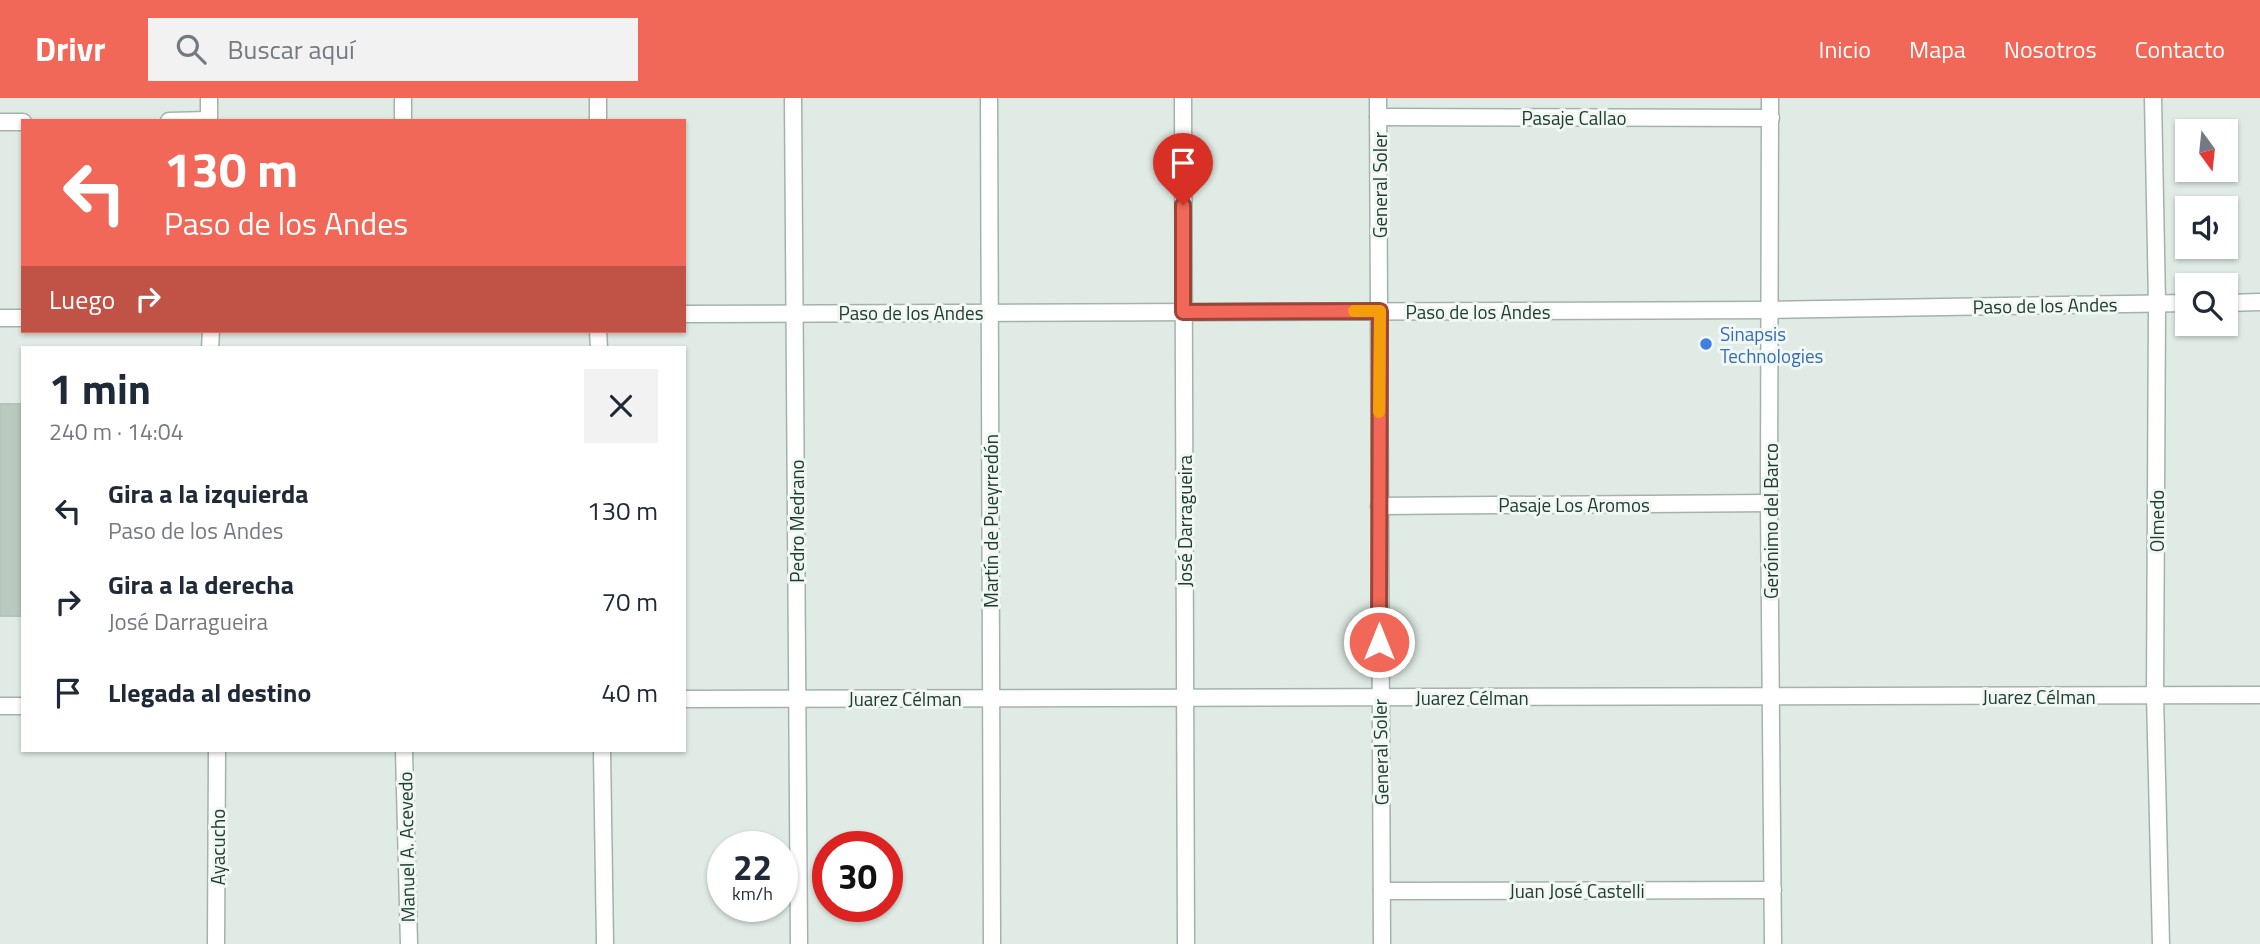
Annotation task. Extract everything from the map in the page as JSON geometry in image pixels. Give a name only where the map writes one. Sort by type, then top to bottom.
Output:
[{"type":"street","points":[[208,98],[209,119]]},
{"type":"street","points":[[403,98],[403,119]]},
{"type":"street","points":[[598,98],[598,119]]},
{"type":"street","name":"Pedro Medrano","points":[[793,98],[799,944]]},
{"type":"street","name":"Martín de Pueyrredón","points":[[989,98],[992,944]]},
{"type":"street","name":"José Darragueira","points":[[1183,98],[1186,944]]},
{"type":"street","name":"General Soler","points":[[1378,98],[1382,944]]},
{"type":"street","name":"Gerónimo del Barco","points":[[1770,98],[1769,503],[1773,944]]},
{"type":"street","name":"Olmedo","points":[[2153,98],[2157,303],[2155,695],[2161,944]]},
{"type":"street","name":"Pasaje Callao","points":[[1378,117],[1771,118]]},
{"type":"street","points":[[0,122],[21,122]]},
{"type":"street","points":[[2238,303],[2260,302]]},
{"type":"street","name":"Paso de los Andes","points":[[686,314],[1770,310],[2175,303]]},
{"type":"street","points":[[0,318],[21,318]]},
{"type":"street","name":"Pasaje Los Aromos","points":[[1379,506],[1769,503]]},
{"type":"street","name":"Juarez Célman","points":[[686,699],[2260,695]]},
{"type":"street","points":[[0,706],[21,706]]},
{"type":"street","name":"Ayacucho","points":[[216,944],[217,752]]},
{"type":"street","name":"Manuel A. Acevedo","points":[[404,752],[409,944]]},
{"type":"street","points":[[603,752],[605,944]]},
{"type":"street","name":"Juan José Castelli","points":[[1382,891],[1773,890]]},
{"type":"building","points":[[0,404],[21,404],[21,616],[0,616]]},
{"type":"slow traffic","points":[[1354,311],[1380,311],[1379,412]]},
{"type":"place","name":"Sinapsis Technologies","points":[[1706,344]]},
{"type":"route","points":[[1183,205],[1183,312],[1380,311],[1379,642]]}]
